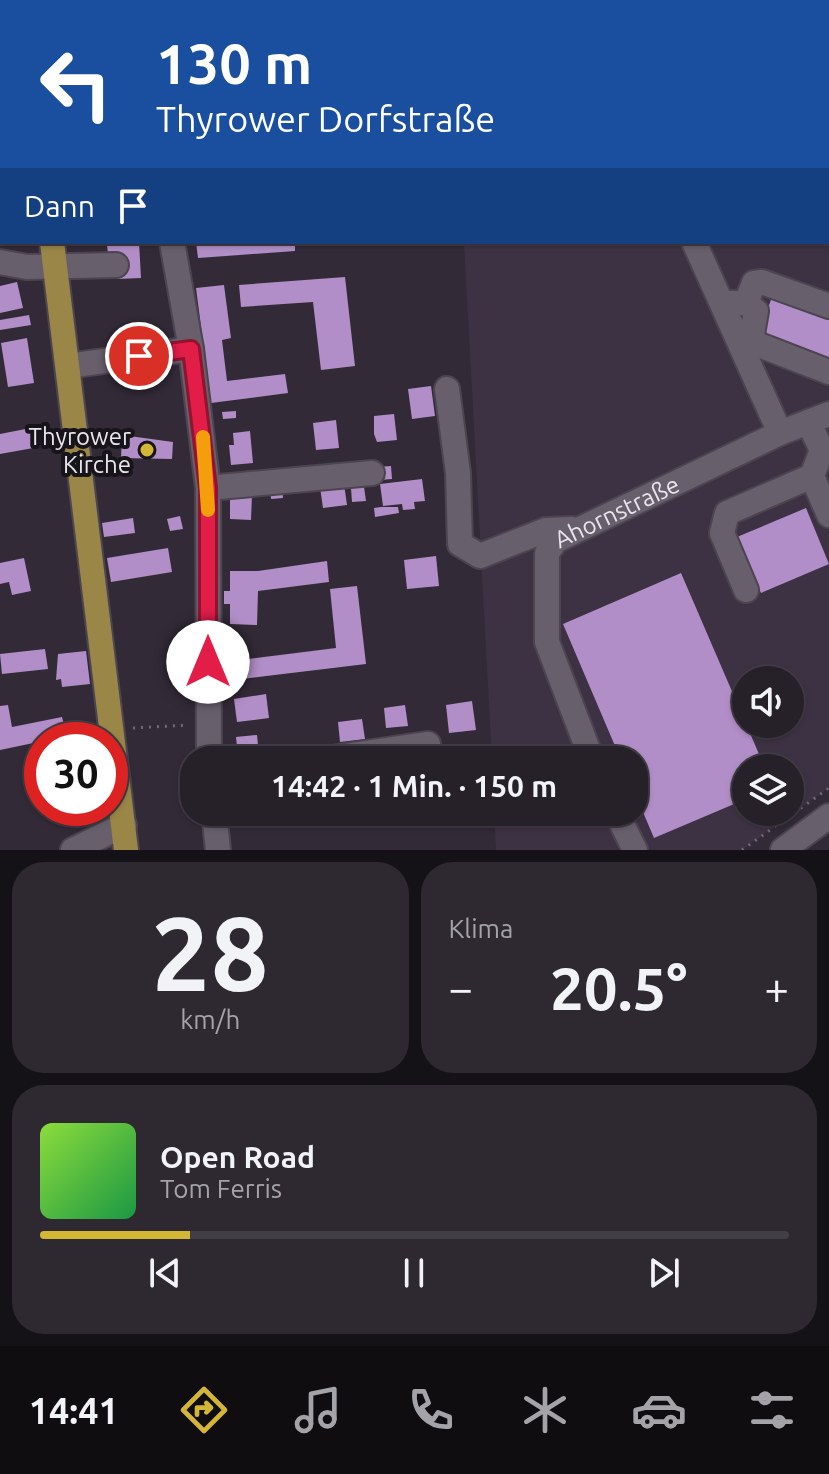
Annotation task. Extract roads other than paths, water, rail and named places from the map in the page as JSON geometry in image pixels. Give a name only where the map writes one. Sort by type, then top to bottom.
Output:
[{"type":"main road","points":[[52,244],[112,722]]},
{"type":"main road","points":[[124,826],[126,850]]},
{"type":"street","points":[[172,244],[191,349],[208,488],[209,746]]},
{"type":"street","points":[[695,244],[780,433]]},
{"type":"street","points":[[0,262],[54,267],[116,265]]},
{"type":"street","points":[[746,303],[754,283],[762,282],[829,306]]},
{"type":"street","points":[[722,303],[746,303],[756,311],[751,340],[754,343],[829,372]]},
{"type":"street","points":[[68,366],[191,349]]},
{"type":"street","name":"Ahornstraße","points":[[447,389],[458,473],[458,537],[464,549],[480,556],[546,530],[574,529],[818,418]]},
{"type":"street","points":[[818,418],[822,450],[812,476],[829,515]]},
{"type":"street","points":[[208,488],[372,473]]},
{"type":"street","points":[[746,590],[722,533],[727,513],[812,476]]},
{"type":"street","points":[[574,529],[555,541],[547,553],[547,642],[587,746]]},
{"type":"street","points":[[414,746],[428,744]]},
{"type":"street","points":[[783,850],[829,816]]},
{"type":"street","points":[[73,850],[122,826]]},
{"type":"street","points":[[215,826],[218,850]]},
{"type":"street","points":[[623,826],[635,850]]},
{"type":"place","name":"Thyrower Kirche","points":[[147,450]]}]
